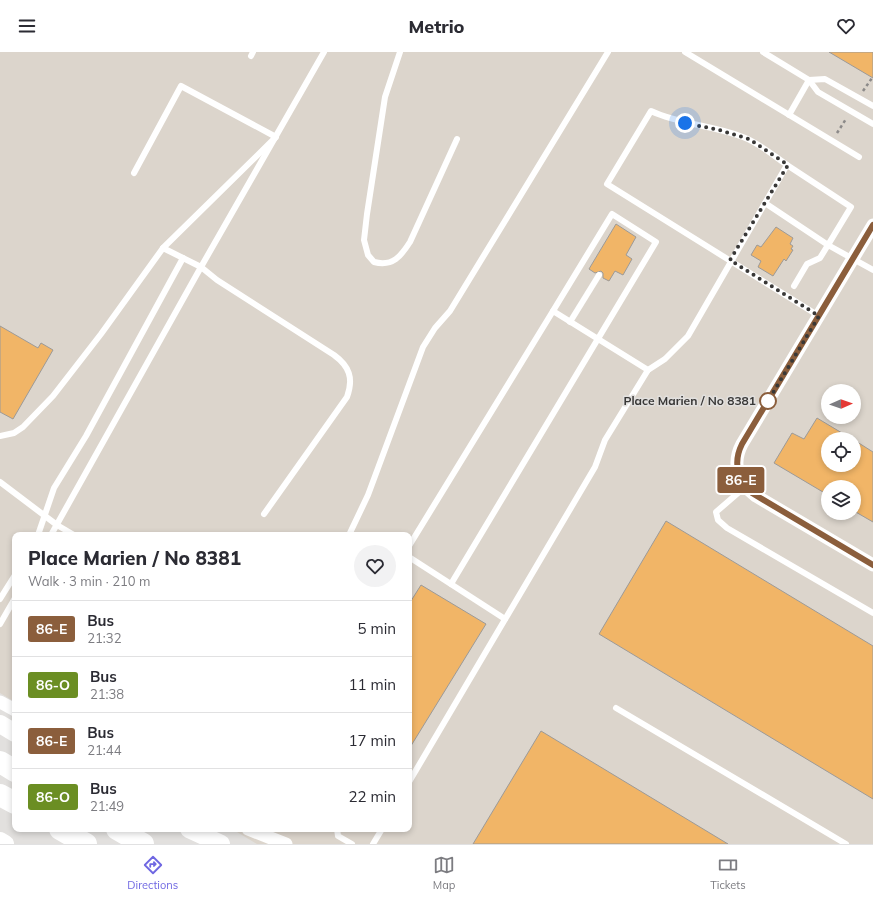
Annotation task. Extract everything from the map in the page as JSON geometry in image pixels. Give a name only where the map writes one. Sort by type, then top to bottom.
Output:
[{"type":"highway","points":[[0,762],[12,769]]},
{"type":"highway","points":[[0,795],[12,801]]},
{"type":"highway","points":[[65,832],[86,844]]},
{"type":"highway","points":[[122,832],[143,844]]},
{"type":"main road","points":[[0,724],[12,731]]},
{"type":"main road","points":[[195,832],[221,844]]},
{"type":"main road","points":[[0,841],[5,844]]},
{"type":"street","points":[[873,225],[740,448],[738,470],[739,476],[746,487],[756,496],[873,565]]},
{"type":"street","points":[[0,702],[12,708]]},
{"type":"street","points":[[256,832],[286,844]]},
{"type":"lane","points":[[53,532],[201,267],[324,52]]},
{"type":"lane","points":[[400,52],[385,97],[366,214],[364,240],[368,256],[374,262],[381,264],[389,263],[397,260],[404,251],[410,242],[457,138]]},
{"type":"lane","points":[[350,532],[368,495],[423,347],[435,328],[453,306],[608,52]]},
{"type":"lane","points":[[685,52],[859,157]]},
{"type":"lane","points":[[763,52],[809,80],[818,92],[873,124]]},
{"type":"lane","points":[[809,80],[825,79],[873,106]]},
{"type":"lane","points":[[789,115],[809,80]]},
{"type":"lane","points":[[134,173],[181,86],[276,138]]},
{"type":"lane","points":[[794,286],[808,264],[820,258],[851,207],[745,137],[668,119],[651,111],[607,184],[819,316]]},
{"type":"lane","points":[[0,436],[14,433],[18,430],[53,396],[164,248],[276,138]]},
{"type":"lane","points":[[412,777],[595,467],[605,440],[648,370],[665,359],[688,336],[730,260],[788,165]]},
{"type":"lane","points":[[764,203],[828,245],[873,270]]},
{"type":"lane","points":[[412,541],[612,214],[656,242],[450,584]]},
{"type":"lane","points":[[164,248],[201,267],[217,280],[338,358],[348,369],[351,380],[350,390],[344,401],[264,514]]},
{"type":"lane","points":[[39,532],[54,488],[86,436],[183,258]]},
{"type":"lane","points":[[570,322],[599,275]]},
{"type":"lane","points":[[553,311],[648,370]]},
{"type":"lane","points":[[0,482],[69,532]]},
{"type":"lane","points":[[746,487],[720,506],[716,512],[718,520],[727,528],[873,613]]},
{"type":"lane","points":[[412,559],[505,619]]},
{"type":"lane","points":[[0,599],[12,580]]},
{"type":"lane","points":[[0,624],[12,603]]},
{"type":"lane","points":[[616,708],[846,844]]},
{"type":"lane","points":[[337,832],[338,836],[352,844]]},
{"type":"lane","points":[[373,844],[380,832]]},
{"type":"path","points":[[867,84],[872,78]]},
{"type":"shaded area","points":[[0,52],[873,52],[873,844],[257,844],[237,832],[412,832],[412,532],[12,532],[12,700],[0,693]]},
{"type":"building","points":[[829,52],[873,52],[873,78]]},
{"type":"building","points":[[616,224],[636,237],[626,255],[632,259],[623,275],[615,271],[609,281],[603,278],[603,273],[601,271],[595,273],[589,269]]},
{"type":"building","points":[[776,227],[793,238],[790,244],[793,246],[791,249],[793,250],[786,261],[784,259],[773,276],[758,267],[761,261],[751,255],[757,245],[761,247]]},
{"type":"building","points":[[0,326],[38,348],[41,343],[53,350],[13,419],[0,412]]},
{"type":"building","points":[[817,418],[821,420],[821,424],[827,424],[840,432],[821,432],[821,472],[861,472],[861,444],[873,452],[873,522],[861,515],[861,480],[821,480],[821,491],[774,463],[792,433],[804,439]]},
{"type":"building","points":[[666,521],[873,646],[873,799],[599,634]]},
{"type":"building","points":[[421,585],[486,624],[412,744],[412,599]]},
{"type":"building","points":[[541,731],[728,844],[473,844]]},
{"type":"bus line","name":"86-E","points":[[873,225],[742,444],[737,464],[742,483],[756,496],[873,565]]},
{"type":"place","name":"Place Marien / No 8381","points":[[768,401]]},
{"type":"route","points":[[685,123],[719,130],[749,139],[788,165],[730,260],[819,316],[768,401]]}]
